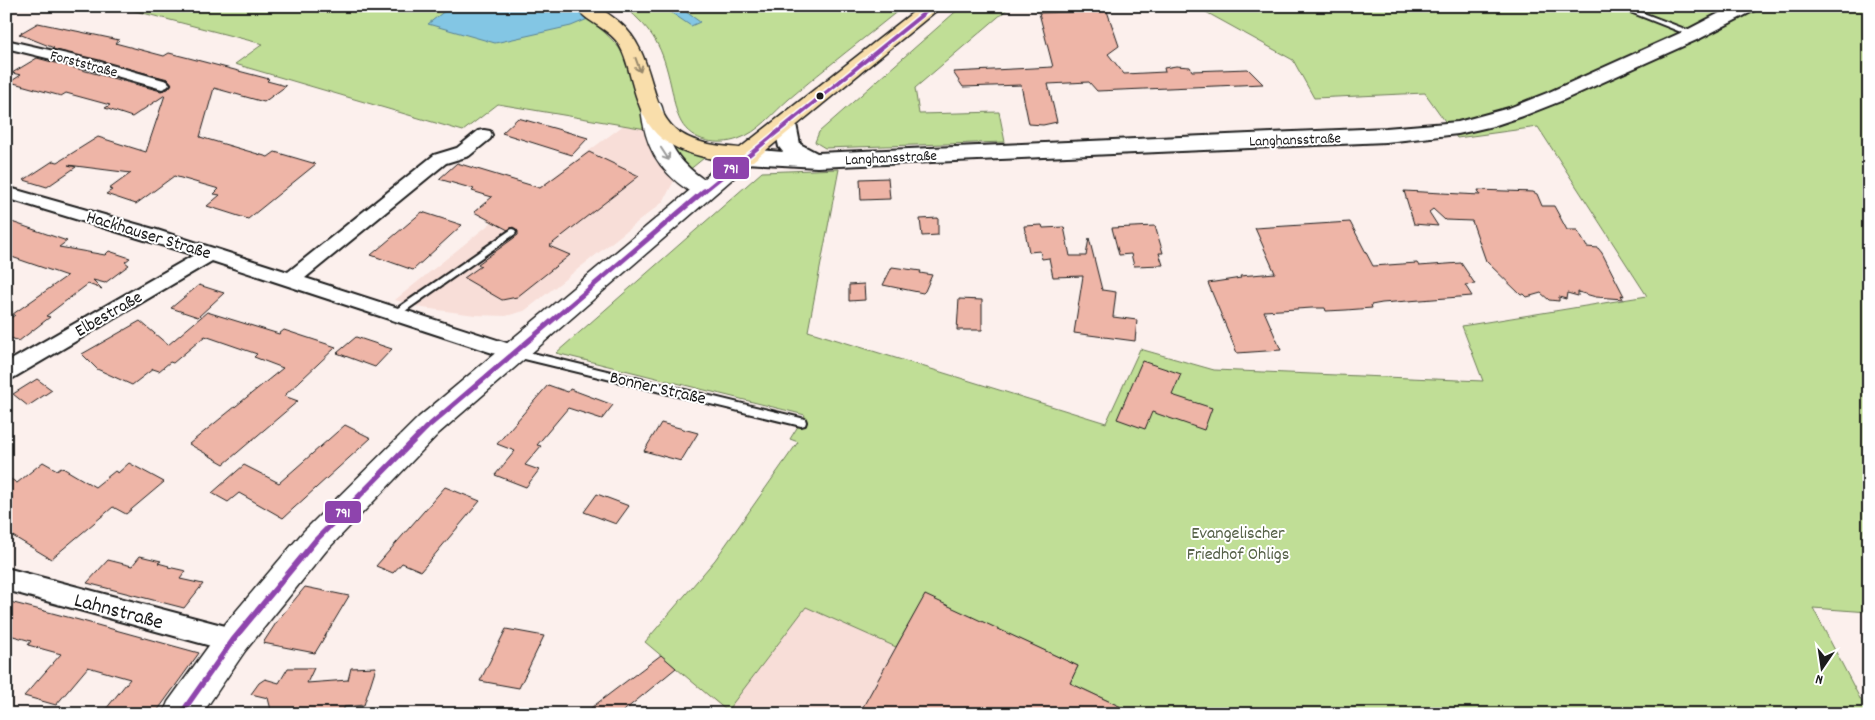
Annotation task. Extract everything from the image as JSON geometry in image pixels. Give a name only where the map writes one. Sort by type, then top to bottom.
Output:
[{"type":"main road","points":[[584,6],[644,34],[655,56],[668,112],[681,141]]},
{"type":"main road","points":[[611,6],[622,24],[625,40],[636,60],[652,108],[661,125],[668,133],[681,141],[706,150],[745,156]]},
{"type":"main road","points":[[181,714],[233,640],[325,528],[429,425],[745,156],[932,6]]},
{"type":"main road","points":[[652,108],[653,129],[666,157],[684,178],[704,191]]},
{"type":"street","name":"Langhansstraße","points":[[745,156],[817,160],[1376,136],[1458,128],[1486,122],[1554,97],[1694,34],[1748,6]]},
{"type":"street","name":"Forststraße","points":[[6,44],[92,64],[162,84]]},
{"type":"street","name":"Langhansstraße","points":[[786,124],[790,147],[802,155],[817,160]]},
{"type":"street","points":[[291,279],[440,159],[463,152],[484,135]]},
{"type":"street","name":"Hackhauser Straße","points":[[6,192],[211,253],[395,314],[456,332],[515,353]]},
{"type":"street","name":"Elbestraße","points":[[6,373],[211,253]]},
{"type":"street","name":"Lahnstraße","points":[[6,579],[233,640]]},
{"type":"lane","points":[[1618,6],[1694,34]]},
{"type":"lane","points":[[395,314],[512,232]]},
{"type":"lane","name":"Bonner Straße","points":[[515,353],[802,422]]},
{"type":"shaded area","points":[[624,125],[646,129],[675,179],[663,202],[531,306],[524,311],[506,316],[475,315],[423,308],[395,300],[492,222]]},
{"type":"shaded area","points":[[757,501],[925,596],[1078,666],[1071,683],[1136,714],[729,714],[645,642],[715,560]]},
{"type":"green space","points":[[116,6],[566,6],[599,28],[611,38],[622,52],[634,84],[646,129],[498,104],[463,131],[235,64],[263,44]]},
{"type":"green space","points":[[624,6],[904,6],[803,87],[753,132],[731,141],[715,142],[706,141],[692,134],[681,122],[677,113],[668,72],[656,41],[643,24]]},
{"type":"green space","points":[[962,6],[1011,6],[915,88],[919,114],[999,112],[1005,142],[825,148],[815,142],[819,132]]},
{"type":"green space","name":"Evangelischer Friedhof Ohligs","points":[[1195,6],[1869,6],[1869,612],[1813,608],[1868,714],[1136,714],[1070,683],[1078,666],[925,596],[896,647],[806,607],[727,711],[645,642],[715,560],[798,442],[790,439],[805,415],[556,353],[762,172],[839,169],[808,331],[1106,423],[1140,349],[1214,370],[1483,381],[1462,326],[1647,296],[1538,127],[1457,138],[1425,93],[1314,98],[1293,60]]},
{"type":"green space","points":[[665,141],[704,158],[688,171]]},
{"type":"water","points":[[451,6],[619,6],[571,26],[495,43],[428,24]]},
{"type":"water","points":[[678,6],[700,22],[691,26],[666,9]]},
{"type":"building","points":[[1107,11],[1119,46],[1108,54],[1124,74],[1165,72],[1164,68],[1176,66],[1190,67],[1192,71],[1248,69],[1263,84],[1097,91],[1089,82],[1048,84],[1057,122],[1043,125],[1029,124],[1021,85],[963,87],[953,72],[1053,67],[1039,13]]},
{"type":"building","points":[[38,23],[119,40],[115,43],[164,56],[169,53],[189,58],[269,79],[267,81],[286,86],[264,102],[214,88],[200,137],[268,157],[275,152],[316,164],[248,219],[207,206],[220,195],[214,194],[219,189],[174,176],[136,204],[106,194],[112,190],[109,189],[131,173],[68,165],[76,167],[47,187],[24,180],[53,161],[58,162],[98,137],[146,152],[165,95],[132,117],[105,108],[110,105],[66,93],[61,96],[10,82],[21,75],[12,73],[37,58],[161,91],[168,89],[172,84],[168,79],[52,49],[54,48],[19,34]]},
{"type":"building","points":[[518,118],[588,138],[572,155],[502,133]]},
{"type":"building","points":[[589,152],[639,176],[549,246],[570,255],[517,297],[502,300],[464,278],[481,266],[478,264],[518,235],[518,231],[513,227],[508,230],[474,212],[492,197],[472,191],[474,189],[439,179],[457,163],[540,188]]},
{"type":"building","points":[[888,178],[890,199],[861,200],[860,179]]},
{"type":"building","points":[[1478,190],[1533,192],[1537,194],[1542,206],[1554,206],[1567,230],[1577,230],[1587,247],[1598,248],[1602,253],[1624,296],[1621,295],[1623,299],[1596,297],[1578,292],[1578,296],[1567,293],[1566,299],[1559,297],[1559,301],[1549,300],[1541,293],[1527,297],[1524,294],[1521,295],[1486,261],[1472,221],[1445,220],[1433,209],[1429,212],[1438,226],[1414,224],[1404,191],[1480,195]]},
{"type":"building","points":[[422,212],[462,225],[413,270],[371,255]]},
{"type":"building","points":[[938,218],[938,235],[922,236],[920,219]]},
{"type":"building","points":[[6,220],[67,241],[59,247],[105,255],[109,251],[130,258],[125,262],[129,265],[105,283],[93,280],[102,289],[88,284],[46,316],[50,317],[19,341],[6,336],[6,321],[67,276],[6,255]]},
{"type":"building","points":[[1350,222],[1373,266],[1417,263],[1419,266],[1461,263],[1475,284],[1465,285],[1472,296],[1382,303],[1371,305],[1372,308],[1346,310],[1326,311],[1325,308],[1312,308],[1264,311],[1281,350],[1237,353],[1208,283],[1241,278],[1240,276],[1275,273],[1255,228]]},
{"type":"building","points":[[1042,225],[1043,228],[1064,227],[1070,256],[1086,256],[1089,238],[1102,290],[1116,292],[1113,317],[1137,320],[1135,341],[1074,333],[1083,276],[1053,277],[1049,258],[1042,259],[1040,251],[1029,252],[1024,226]]},
{"type":"building","points":[[1155,226],[1163,253],[1159,253],[1163,265],[1134,266],[1131,254],[1119,255],[1112,228]]},
{"type":"building","points":[[892,267],[921,271],[920,273],[932,275],[925,291],[923,293],[883,285]]},
{"type":"building","points":[[864,284],[865,300],[849,301],[849,285]]},
{"type":"building","points":[[199,285],[224,293],[198,317],[171,308]]},
{"type":"building","points":[[959,299],[982,300],[982,330],[957,330]]},
{"type":"building","points":[[207,312],[279,334],[284,330],[336,347],[284,396],[298,401],[224,464],[189,444],[283,368],[254,357],[257,354],[205,336],[173,363],[170,362],[159,371],[153,369],[132,385],[97,369],[82,354],[140,321],[168,345]]},
{"type":"building","points":[[356,337],[392,349],[375,367],[337,353]]},
{"type":"building","points":[[1142,361],[1181,374],[1172,395],[1212,408],[1204,430],[1152,412],[1145,429],[1117,419]]},
{"type":"building","points":[[37,379],[52,390],[28,406],[13,394]]},
{"type":"building","points":[[548,385],[568,392],[570,389],[613,405],[602,419],[568,408],[537,445],[541,446],[525,465],[539,470],[526,487],[495,475],[515,451],[497,444]]},
{"type":"building","points":[[661,423],[698,433],[681,461],[644,451]]},
{"type":"building","points":[[345,425],[371,438],[283,518],[239,493],[228,502],[212,493],[244,465],[279,483]]},
{"type":"building","points":[[43,462],[57,470],[61,467],[95,487],[115,471],[118,473],[129,463],[164,482],[126,514],[113,507],[51,559],[6,532],[6,476],[17,483]]},
{"type":"building","points":[[445,487],[480,501],[421,571],[402,563],[393,573],[376,566]]},
{"type":"building","points":[[597,494],[629,506],[616,524],[584,512]]},
{"type":"building","points":[[140,556],[161,561],[158,563],[168,567],[186,571],[180,579],[203,584],[184,608],[87,583],[108,560],[132,566]]},
{"type":"building","points":[[305,587],[349,596],[315,653],[263,643],[278,620]]},
{"type":"building","points":[[925,595],[1078,666],[1070,683],[1136,714],[859,714]]},
{"type":"building","points":[[6,601],[199,653],[155,714],[102,714],[130,679],[88,667],[56,705],[24,696],[61,654],[28,645],[31,641],[6,634]]},
{"type":"building","points":[[506,629],[544,636],[519,688],[480,681]]},
{"type":"building","points":[[661,655],[676,668],[620,714],[583,714]]},
{"type":"building","points":[[376,667],[364,705],[344,707],[344,714],[272,714],[268,698],[251,694],[259,683],[265,679],[279,683],[288,668],[314,668],[307,683],[348,680],[351,668]]},
{"type":"transit line","name":"791","points":[[181,714],[233,640],[315,541],[429,425],[745,156],[933,6]]}]
